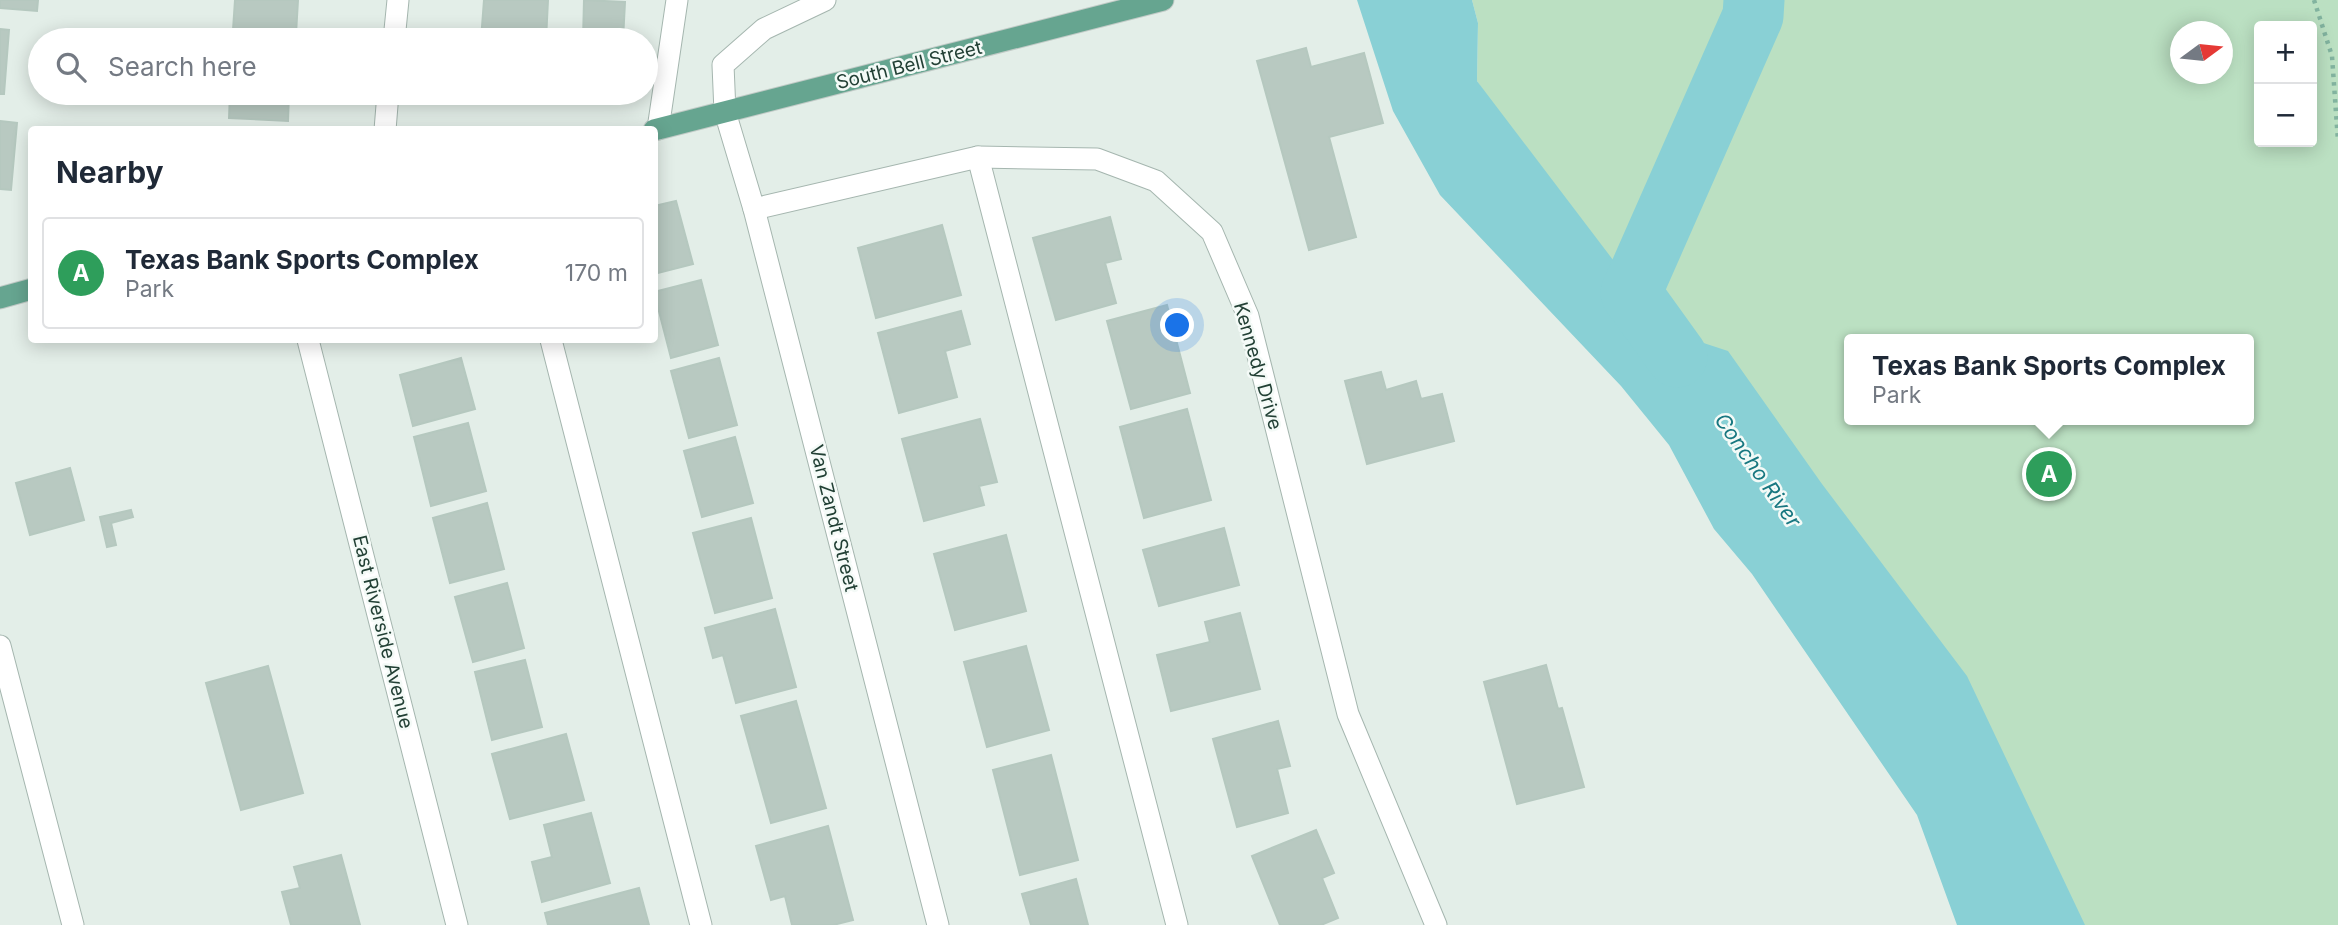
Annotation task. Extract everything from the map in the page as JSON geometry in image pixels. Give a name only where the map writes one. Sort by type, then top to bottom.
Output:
[{"type":"main road","name":"South Bell Street","points":[[658,129],[1163,0]]},
{"type":"main road","points":[[0,298],[28,290]]},
{"type":"street","points":[[395,28],[398,0]]},
{"type":"street","points":[[657,126],[677,0]]},
{"type":"street","name":"Van Zandt Street","points":[[826,0],[764,29],[723,65],[724,112],[754,209],[939,925]]},
{"type":"street","points":[[385,126],[387,105]]},
{"type":"street","points":[[978,157],[1177,925]]},
{"type":"street","name":"Kennedy Drive","points":[[754,209],[978,157],[1097,159],[1156,181],[1212,232],[1248,316],[1348,714],[1436,925]]},
{"type":"street","name":"East Riverside Avenue","points":[[309,343],[457,925]]},
{"type":"street","points":[[552,343],[701,925]]},
{"type":"street","points":[[0,646],[72,925]]},
{"type":"path","points":[[2314,0],[2332,56],[2338,141]]},
{"type":"green space","points":[[1472,0],[2338,0],[2338,925],[2040,925],[1477,81],[1478,23]]},
{"type":"water","points":[[1357,0],[1472,0],[1478,23],[1477,81],[1667,331],[1728,351],[1822,484],[1967,676],[2085,925],[1957,925],[1917,815],[1752,574],[1714,529],[1669,445],[1621,386],[1440,195],[1393,111]]},
{"type":"building","points":[[0,0],[38,0],[37,11],[0,8]]},
{"type":"building","points":[[235,0],[298,0],[296,28],[233,28]]},
{"type":"building","points":[[484,0],[548,0],[547,28],[482,28]]},
{"type":"building","points":[[584,0],[625,2],[624,28],[583,28]]},
{"type":"building","points":[[0,29],[9,30],[4,94],[0,94]]},
{"type":"building","points":[[1306,48],[1311,67],[1364,53],[1383,123],[1329,137],[1356,237],[1309,250],[1257,61]]},
{"type":"building","points":[[230,105],[289,105],[288,121],[229,118]]},
{"type":"building","points":[[0,121],[17,123],[11,190],[0,189]]},
{"type":"building","points":[[676,201],[693,264],[658,273],[658,205]]},
{"type":"building","points":[[1110,217],[1121,259],[1105,263],[1116,303],[1056,320],[1033,238]]},
{"type":"building","points":[[942,225],[961,295],[876,318],[858,248]]},
{"type":"building","points":[[701,280],[718,345],[671,358],[658,308],[658,291]]},
{"type":"building","points":[[1167,305],[1190,393],[1131,409],[1107,321]]},
{"type":"building","points":[[961,311],[970,344],[945,351],[957,397],[899,413],[878,333]]},
{"type":"building","points":[[461,358],[475,409],[413,426],[400,375]]},
{"type":"building","points":[[719,358],[737,425],[689,438],[671,371]]},
{"type":"building","points":[[1381,372],[1386,390],[1416,381],[1421,399],[1442,394],[1454,441],[1367,464],[1345,381]]},
{"type":"building","points":[[1187,409],[1211,500],[1144,518],[1120,427]]},
{"type":"building","points":[[980,419],[997,482],[979,486],[984,505],[924,521],[902,439]]},
{"type":"building","points":[[468,423],[486,491],[431,506],[414,437]]},
{"type":"building","points":[[735,437],[753,503],[702,517],[684,451]]},
{"type":"building","points":[[70,468],[84,520],[30,535],[16,483]]},
{"type":"building","points":[[487,503],[504,569],[450,583],[433,518]]},
{"type":"building","points":[[131,510],[133,517],[111,523],[116,545],[107,547],[100,517]]},
{"type":"building","points":[[751,518],[772,598],[715,613],[693,533]]},
{"type":"building","points":[[1224,528],[1239,585],[1159,606],[1143,550]]},
{"type":"building","points":[[1006,535],[1026,611],[955,630],[934,554]]},
{"type":"building","points":[[507,583],[524,648],[473,662],[455,597]]},
{"type":"building","points":[[775,609],[796,687],[736,703],[723,655],[713,658],[705,628]]},
{"type":"building","points":[[1240,613],[1260,689],[1171,711],[1157,655],[1210,642],[1205,622]]},
{"type":"building","points":[[1026,646],[1049,730],[987,747],[964,662]]},
{"type":"building","points":[[525,660],[542,727],[492,740],[475,672]]},
{"type":"building","points":[[1546,665],[1558,709],[1562,708],[1584,787],[1517,804],[1484,682]]},
{"type":"building","points":[[268,666],[303,793],[241,810],[206,683]]},
{"type":"building","points":[[796,701],[826,808],[771,823],[741,716]]},
{"type":"building","points":[[1278,721],[1290,766],[1277,769],[1288,813],[1237,827],[1213,739]]},
{"type":"building","points":[[566,734],[584,800],[510,819],[492,754]]},
{"type":"building","points":[[1051,755],[1078,860],[1020,875],[993,770]]},
{"type":"building","points":[[591,813],[610,883],[542,902],[532,862],[552,857],[544,825]]},
{"type":"building","points":[[828,826],[853,920],[833,925],[792,925],[785,896],[771,900],[756,846]]},
{"type":"building","points":[[1316,830],[1334,873],[1322,878],[1338,918],[1321,925],[1280,925],[1252,856]]},
{"type":"building","points":[[341,855],[360,925],[291,925],[282,892],[300,888],[294,867]]},
{"type":"building","points":[[1076,879],[1088,925],[1031,925],[1022,894]]},
{"type":"building","points":[[639,888],[649,925],[548,925],[545,913]]},
{"type":"waterway","name":"Concho River","points":[[1677,357],[1631,293],[1753,16],[1754,0]]},
{"type":"place","name":"Texas Bank Sports Complex","points":[[2049,474]]}]
